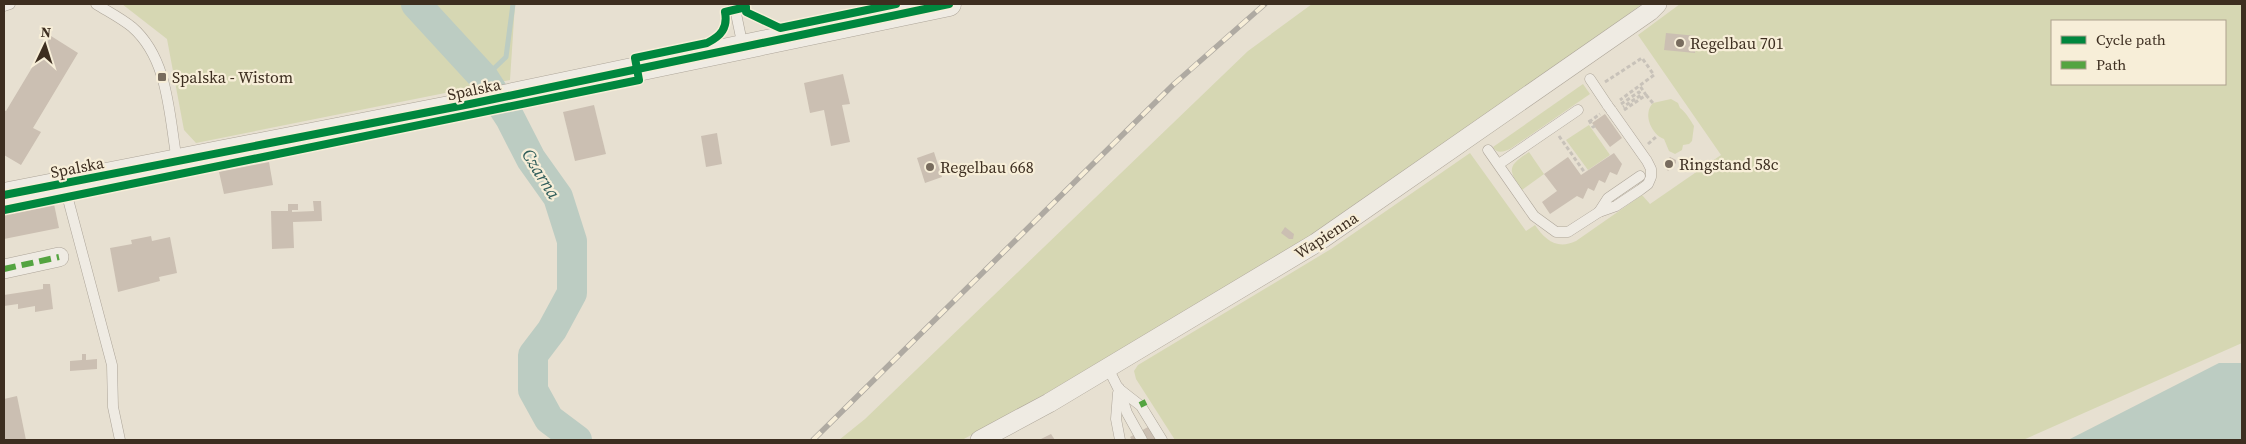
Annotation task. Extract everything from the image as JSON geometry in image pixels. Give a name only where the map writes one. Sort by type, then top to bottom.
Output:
[{"type":"street","name":"Spalska","points":[[4,196],[470,104],[949,4]]},
{"type":"street","name":"Wapienna","points":[[980,440],[1049,404],[1316,243],[1434,163],[1650,11],[1657,4]]},
{"type":"street","points":[[4,268],[59,257]]},
{"type":"lane","points":[[4,6],[10,4]]},
{"type":"lane","points":[[96,4],[132,27],[152,51],[162,77],[177,162]]},
{"type":"lane","points":[[734,4],[743,47]]},
{"type":"lane","points":[[1488,150],[1534,216],[1556,232],[1568,232],[1599,212],[1616,206],[1648,184],[1651,177],[1651,169],[1647,161],[1612,106],[1590,78]]},
{"type":"lane","points":[[1498,164],[1578,110]]},
{"type":"lane","points":[[1599,212],[1608,198],[1640,176]]},
{"type":"lane","points":[[64,184],[112,365],[113,407],[120,440]]},
{"type":"lane","points":[[1108,368],[1127,413],[1142,440]]},
{"type":"lane","points":[[1118,388],[1116,419],[1120,440]]},
{"type":"lane","points":[[1118,388],[1141,406],[1162,440]]},
{"type":"path","points":[[1596,88],[1642,58],[1654,75],[1631,92]]},
{"type":"path","points":[[1640,86],[1652,103]]},
{"type":"path","points":[[1612,106],[1619,105],[1638,92],[1640,95],[1621,108],[1623,110],[1646,95]]},
{"type":"path","points":[[1553,127],[1585,173]]},
{"type":"path","points":[[1653,140],[1657,136]]},
{"type":"green space","points":[[122,4],[515,4],[510,80],[196,143],[184,130],[167,39]]},
{"type":"green space","points":[[1312,4],[1642,4],[1572,56],[1286,252],[1018,410],[962,440],[839,440],[865,419],[1248,51]]},
{"type":"green space","points":[[1680,4],[2242,4],[2242,343],[2023,440],[1175,440],[1136,379],[1134,371],[1138,365],[1331,249],[1470,153],[1526,231],[1535,225],[1547,239],[1557,244],[1569,244],[1576,241],[1642,195],[1650,204],[1721,155],[1638,35]]},
{"type":"green space","points":[[1583,84],[1590,94],[1510,149],[1500,152],[1496,151],[1493,147]]},
{"type":"green space","points":[[1671,99],[1678,103],[1694,126],[1692,141],[1689,144],[1683,145],[1682,150],[1675,154],[1669,151],[1664,139],[1652,129],[1648,118],[1648,113],[1653,103]]},
{"type":"green space","points":[[1589,125],[1610,155],[1588,170],[1566,140]]},
{"type":"green space","points":[[1529,152],[1544,174],[1522,190],[1514,177],[1512,168],[1517,161]]},
{"type":"shaded area","points":[[2219,363],[2242,363],[2242,440],[2068,440]]},
{"type":"building","name":"Regelbau 701","points":[[1666,33],[1697,36],[1695,53],[1664,50]]},
{"type":"building","points":[[51,36],[78,53],[33,128],[41,132],[21,165],[4,155],[4,110],[6,111]]},
{"type":"building","points":[[843,74],[850,104],[842,105],[850,142],[831,146],[824,110],[810,113],[804,83]]},
{"type":"building","points":[[594,105],[606,154],[575,161],[563,112]]},
{"type":"building","points":[[1605,114],[1622,138],[1610,147],[1592,123]]},
{"type":"building","points":[[717,133],[722,164],[706,167],[701,136]]},
{"type":"building","name":"Regelbau 668","points":[[934,152],[942,177],[925,183],[917,158]]},
{"type":"building","points":[[1614,153],[1622,164],[1617,175],[1610,172],[1605,183],[1599,180],[1594,191],[1588,188],[1583,199],[1577,196],[1550,214],[1542,202],[1557,191],[1544,174],[1568,157],[1581,175]]},
{"type":"building","name":"Ringstand 58c","points":[[1670,157],[1676,160],[1676,163],[1668,171],[1663,165]]},
{"type":"building","points":[[269,162],[273,185],[224,194],[219,172]]},
{"type":"building","points":[[313,201],[321,201],[322,221],[293,222],[294,248],[272,249],[271,211],[288,211],[288,204],[298,204],[298,210],[292,210],[292,212],[314,211]]},
{"type":"building","points":[[54,204],[59,228],[4,239],[4,215]]},
{"type":"building","points":[[1285,227],[1294,234],[1293,239],[1289,239],[1281,233]]},
{"type":"building","points":[[151,236],[152,241],[170,237],[177,273],[159,277],[160,281],[118,292],[110,248],[132,244],[131,240]]},
{"type":"building","points":[[43,284],[50,284],[53,309],[35,312],[35,306],[18,309],[18,304],[4,306],[4,295],[43,289]]},
{"type":"building","points":[[82,354],[86,354],[86,360],[97,359],[97,369],[70,371],[70,361],[82,360]]},
{"type":"building","points":[[17,396],[26,440],[4,440],[4,399]]},
{"type":"building","points":[[1157,422],[1167,440],[1132,440],[1130,437]]},
{"type":"building","points":[[1051,434],[1055,440],[1039,440]]},
{"type":"waterway","name":"Czarna","points":[[416,4],[484,78],[510,118],[531,159],[558,197],[572,241],[572,293],[552,330],[533,355],[533,390],[549,419],[577,440]]},
{"type":"waterway","points":[[484,78],[506,57],[513,4]]},
{"type":"railway","points":[[813,440],[1174,84],[1265,4]]},
{"type":"marked path","points":[[4,269],[59,257]]},
{"type":"marked path","points":[[1140,405],[1146,402]]},
{"type":"cycle path","points":[[4,210],[639,80],[635,58],[707,43],[722,31],[726,18],[725,12],[746,7],[746,12],[780,28],[896,4]]},
{"type":"cycle path","points":[[4,195],[470,104],[949,4]]},
{"type":"place","name":"Regelbau 701","points":[[1680,43]]},
{"type":"place","name":"Spalska - Wistom","points":[[162,77]]},
{"type":"place","name":"Ringstand 58c","points":[[1669,164]]},
{"type":"place","name":"Regelbau 668","points":[[930,167]]}]
